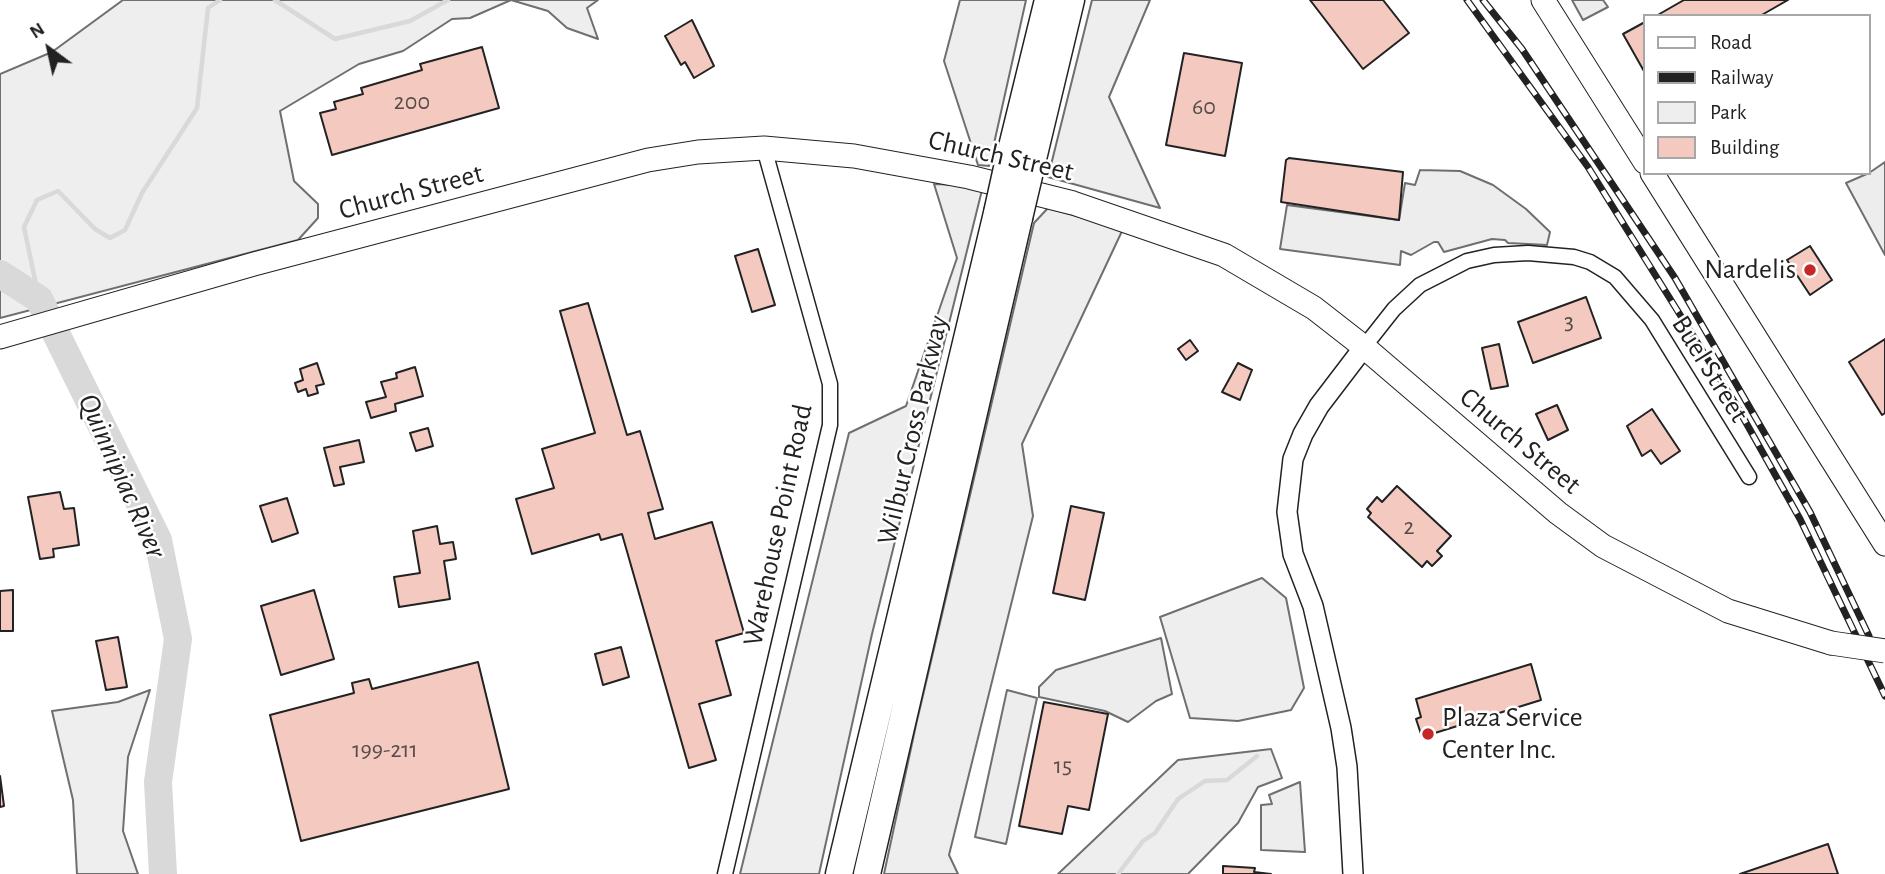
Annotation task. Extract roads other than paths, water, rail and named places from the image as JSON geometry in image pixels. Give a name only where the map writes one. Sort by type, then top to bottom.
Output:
[{"type":"highway","name":"Wilbur Cross Parkway","points":[[1021,161],[1048,0]]},
{"type":"highway","name":"Wilbur Cross Parkway","points":[[839,874],[1021,161],[1071,0]]},
{"type":"highway","name":"Wilbur Cross Parkway","points":[[867,874],[1008,215]]},
{"type":"main road","points":[[1544,0],[1644,160]]},
{"type":"main road","name":"Church Street","points":[[0,337],[254,264],[648,160],[698,152],[764,148],[854,156],[1021,189],[1127,219],[1224,255],[1314,308],[1364,346],[1558,513],[1603,545],[1728,611],[1831,643],[1885,651]]},
{"type":"main road","points":[[1653,175],[1883,534]]},
{"type":"street","name":"Warehouse Point Road","points":[[724,874],[830,425],[830,384],[764,148]]},
{"type":"street","name":"Buel Street","points":[[1364,346],[1394,309],[1420,285],[1447,268],[1481,257],[1528,253],[1574,257],[1603,269],[1626,289],[1652,320],[1749,477]]},
{"type":"street","points":[[1353,874],[1347,767],[1337,709],[1313,606],[1293,554],[1287,512],[1293,459],[1303,434],[1319,406],[1364,346]]},
{"type":"waterway","points":[[39,299],[24,227],[37,200],[58,191],[95,229],[110,238],[125,230],[142,193],[197,108],[208,8],[220,0]]},
{"type":"waterway","points":[[275,0],[335,39],[410,21],[448,0]]},
{"type":"waterway","name":"Quinnipiac River","points":[[0,274],[39,299],[158,540],[178,639],[158,782],[163,874]]},
{"type":"waterway","points":[[1118,874],[1143,841],[1155,833],[1178,799],[1205,781],[1227,780],[1257,756]]},
{"type":"railway","points":[[1467,0],[1588,167],[1735,403],[1800,519],[1885,696]]},
{"type":"railway","points":[[1483,0],[1522,49],[1675,278],[1810,512],[1869,636]]},
{"type":"place","name":"Nardelis","points":[[1810,270]]},
{"type":"place","name":"Plaza Service Center Inc.","points":[[1428,734]]}]
